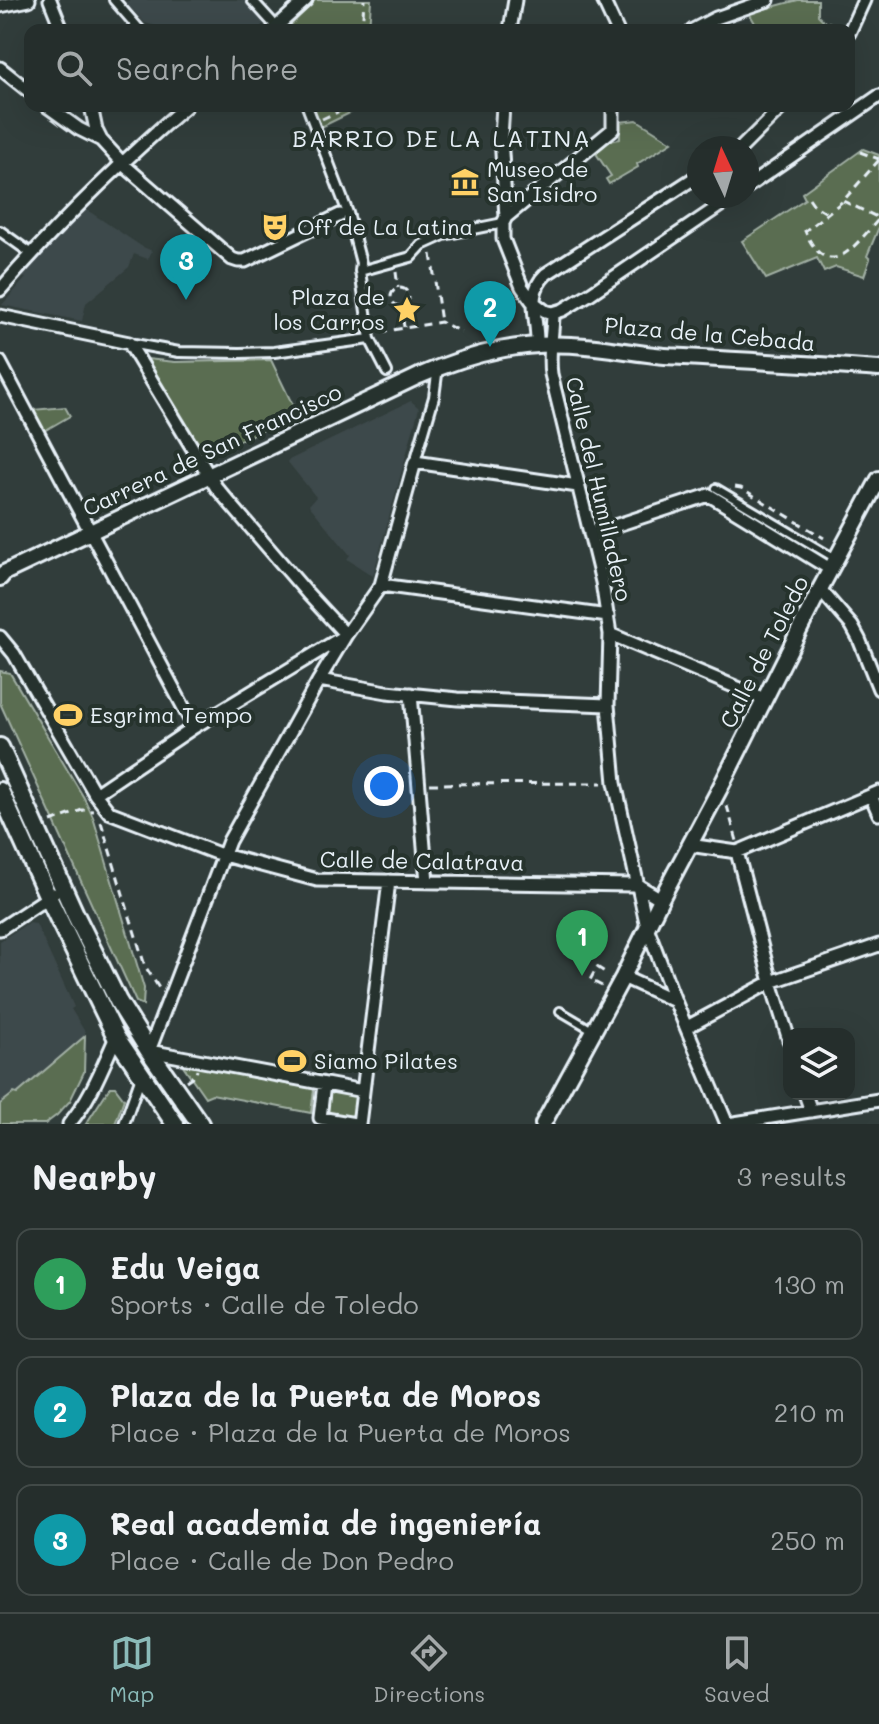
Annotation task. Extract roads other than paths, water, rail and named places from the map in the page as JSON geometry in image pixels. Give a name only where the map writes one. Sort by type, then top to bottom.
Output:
[{"type":"main road","points":[[0,747],[118,1001],[200,1124]]},
{"type":"main road","points":[[0,791],[116,1037],[175,1124]]},
{"type":"street","points":[[0,6],[29,0]]},
{"type":"street","points":[[50,0],[60,24]]},
{"type":"street","points":[[114,0],[135,24]]},
{"type":"street","points":[[252,0],[271,24]]},
{"type":"street","points":[[280,24],[306,0]]},
{"type":"street","points":[[511,24],[515,0]]},
{"type":"street","points":[[603,0],[614,24]]},
{"type":"street","points":[[704,24],[768,0]]},
{"type":"street","points":[[853,24],[864,0]]},
{"type":"street","points":[[0,68],[24,87]]},
{"type":"street","points":[[759,179],[879,96]]},
{"type":"street","points":[[55,112],[101,140],[232,259],[245,261],[344,214]]},
{"type":"street","points":[[92,112],[101,140]]},
{"type":"street","points":[[0,290],[122,162],[179,112]]},
{"type":"street","points":[[309,112],[361,267],[370,339],[387,372]]},
{"type":"street","points":[[503,112],[503,239],[522,287],[532,301],[545,311],[553,313],[563,310],[716,208]]},
{"type":"street","points":[[361,267],[411,257],[422,245],[444,235],[504,220],[613,129],[613,112]]},
{"type":"street","points":[[753,136],[777,112]]},
{"type":"street","points":[[553,313],[553,335],[544,344],[532,301],[538,281],[687,183]]},
{"type":"street","points":[[0,231],[32,254]]},
{"type":"street","points":[[0,316],[179,352],[274,352],[370,339]]},
{"type":"street","points":[[129,343],[208,475],[346,635]]},
{"type":"street","name":"Plaza de la Cebada","points":[[438,367],[483,352],[544,344],[589,346],[651,355],[879,369]]},
{"type":"street","name":"Calle del Humilladero","points":[[544,344],[602,582],[610,634],[608,705],[615,783],[647,927],[727,1124]]},
{"type":"street","points":[[0,362],[194,727]]},
{"type":"street","points":[[363,1091],[149,1051],[229,841],[319,680],[381,585],[434,397],[438,367]]},
{"type":"street","name":"Carrera de San Francisco","points":[[1,575],[438,367]]},
{"type":"street","points":[[415,462],[578,486]]},
{"type":"street","name":"Calle de Toledo","points":[[543,1124],[594,1031],[616,976],[647,927],[833,564],[875,494],[879,479]]},
{"type":"street","points":[[590,534],[709,495],[833,564]]},
{"type":"street","points":[[381,585],[608,616]]},
{"type":"street","points":[[820,589],[852,626],[879,689]]},
{"type":"street","points":[[610,634],[764,699]]},
{"type":"street","points":[[95,794],[194,727],[346,635]]},
{"type":"street","name":"Calle de Calatrava","points":[[0,637],[4,649],[14,654],[95,794],[109,812],[224,855],[317,880],[639,886],[661,899]]},
{"type":"street","points":[[319,680],[387,692],[458,699],[608,705]]},
{"type":"street","points":[[411,694],[427,882]]},
{"type":"street","points":[[689,845],[738,848],[875,794],[879,814]]},
{"type":"street","points":[[738,848],[785,1028]]},
{"type":"street","points":[[324,1084],[319,1121],[357,1124],[389,881]]},
{"type":"street","points":[[0,929],[64,887]]},
{"type":"street","points":[[687,1027],[771,982],[879,945]]},
{"type":"street","points":[[616,976],[675,1001]]},
{"type":"street","points":[[69,1124],[92,1092],[116,1037]]},
{"type":"street","points":[[124,1124],[142,1075]]},
{"type":"street","points":[[807,1100],[811,1111]]},
{"type":"street","points":[[727,1124],[879,1100]]},
{"type":"lane","points":[[716,488],[833,564]]},
{"type":"lane","points":[[560,1011],[594,1031]]},
{"type":"place","name":"Museo de San Isidro","points":[[465,182]]},
{"type":"place","name":"Off de La Latina","points":[[275,227]]},
{"type":"place","name":"Real academia de ingeniería","points":[[186,300]]},
{"type":"place","name":"Plaza de los Carros","points":[[407,310]]},
{"type":"place","name":"Plaza de la Puerta de Moros","points":[[490,347]]},
{"type":"place","name":"Esgrima Tempo","points":[[68,715]]},
{"type":"place","name":"Edu Veiga","points":[[582,976]]},
{"type":"place","name":"Siamo Pilates","points":[[292,1061]]},
{"type":"district","name":"BARRIO DE LA LATINA","points":[[442,139]]}]
